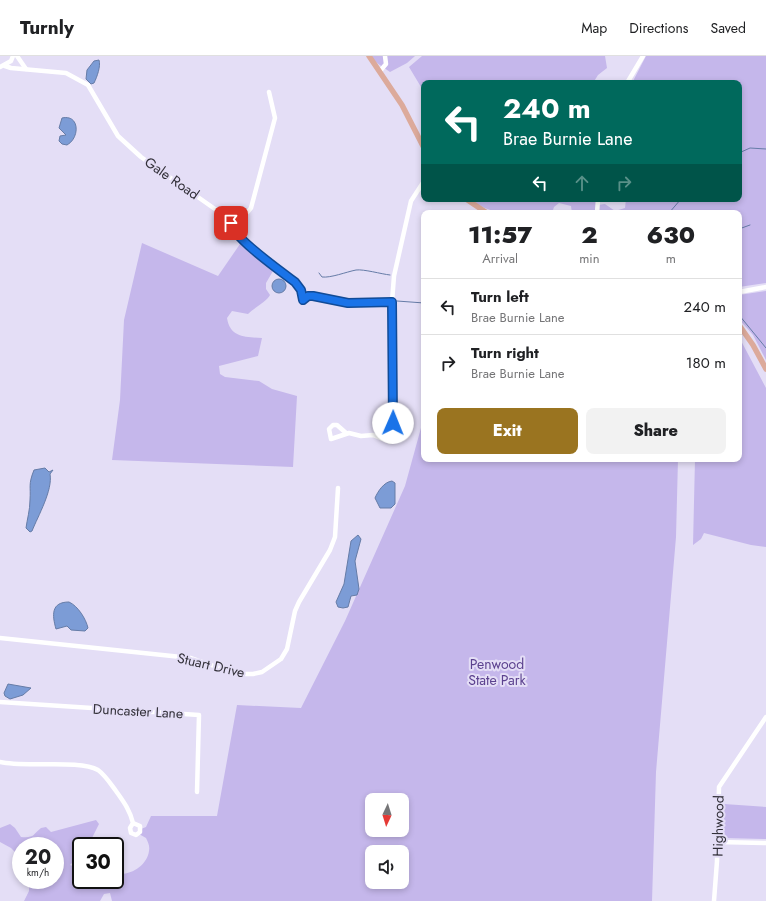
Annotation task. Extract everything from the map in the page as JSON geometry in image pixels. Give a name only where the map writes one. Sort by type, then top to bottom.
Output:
[{"type":"main road","points":[[369,56],[402,104],[421,142]]},
{"type":"main road","points":[[470,202],[482,210]]},
{"type":"main road","points":[[742,329],[753,345],[766,369]]},
{"type":"street","points":[[3,66],[11,61],[13,56]]},
{"type":"street","points":[[17,56],[26,69]]},
{"type":"street","points":[[380,71],[386,64],[385,56]]},
{"type":"street","points":[[629,80],[642,56]]},
{"type":"street","name":"Gale Road","points":[[3,66],[66,73],[88,85],[118,136],[137,153],[231,219]]},
{"type":"street","points":[[269,92],[275,118],[251,208],[244,216],[231,219],[231,228],[243,241],[295,282],[301,290],[303,300],[308,296],[313,296],[348,303],[392,302]]},
{"type":"street","points":[[346,433],[361,436],[373,436],[390,442],[393,400],[392,302],[396,267],[411,201],[421,185]]},
{"type":"street","points":[[742,291],[766,287]]},
{"type":"street","name":"Stuart Drive","points":[[0,638],[191,658],[241,674],[262,672],[281,659],[288,649],[299,602],[330,550],[336,526],[338,488]]},
{"type":"street","name":"Duncaster Lane","points":[[0,702],[199,715],[197,792]]},
{"type":"street","name":"Highwood","points":[[714,901],[718,842],[719,787],[766,717]]},
{"type":"street","points":[[0,762],[19,765],[90,766],[103,774],[109,781],[128,808],[133,823]]},
{"type":"street","points":[[718,842],[766,843]]},
{"type":"green space","points":[[371,56],[415,56],[407,63],[390,72],[377,63]]},
{"type":"green space","points":[[422,56],[605,56],[607,68],[598,75],[595,80],[421,80],[421,87],[409,67]]},
{"type":"green space","points":[[646,56],[766,56],[766,283],[742,287],[742,210],[618,210],[625,208],[626,202],[742,202],[742,80],[634,80]]},
{"type":"green space","points":[[476,202],[597,202],[598,205],[605,204],[614,210],[572,210],[571,206],[559,203],[553,210],[489,210]]},
{"type":"green space","points":[[142,243],[218,276],[240,244],[273,271],[266,283],[266,289],[270,295],[266,300],[248,314],[232,311],[227,318],[231,329],[235,333],[245,337],[262,338],[258,356],[219,366],[220,374],[225,377],[259,381],[272,389],[297,396],[293,467],[112,460],[120,400],[124,320]]},
{"type":"green space","points":[[766,291],[766,360],[753,335],[742,322],[742,295]]},
{"type":"green space","points":[[742,343],[766,388],[766,547],[751,545],[704,533],[701,539],[693,545],[695,462],[742,462]]},
{"type":"green space","name":"Penwood State Park","points":[[421,428],[421,462],[678,462],[676,537],[656,772],[652,901],[112,901],[110,893],[104,894],[100,901],[24,901],[29,889],[64,889],[64,837],[29,837],[33,836],[41,828],[46,827],[51,832],[96,820],[99,824],[92,837],[72,837],[72,863],[70,865],[72,866],[72,889],[124,889],[124,873],[131,872],[141,866],[148,856],[149,846],[146,838],[139,834],[141,829],[146,827],[151,816],[217,816],[237,705],[301,708],[345,621],[405,486]]},
{"type":"green space","points":[[724,804],[766,807],[766,839],[724,838]]},
{"type":"green space","name":"Penwood State Park","points":[[10,824],[15,828],[21,837],[12,837],[12,849],[0,842],[0,828]]},
{"type":"water","points":[[99,60],[97,75],[94,83],[91,84],[86,79],[87,70],[94,61]]},
{"type":"water","points":[[62,118],[72,120],[76,127],[74,137],[67,145],[62,144],[59,141],[60,136],[66,135],[59,128]]},
{"type":"water","points":[[276,279],[282,279],[286,283],[286,289],[282,293],[276,293],[272,289],[272,283]]},
{"type":"water","points":[[45,468],[49,472],[53,470],[50,474],[49,488],[41,511],[32,531],[30,532],[26,528],[30,507],[31,479],[34,470]]},
{"type":"water","points":[[392,481],[395,483],[395,504],[391,508],[380,508],[375,498],[384,485]]},
{"type":"water","points":[[358,535],[361,539],[355,561],[359,589],[357,595],[351,596],[348,607],[338,607],[336,602],[344,584],[351,541]]},
{"type":"water","points":[[69,602],[75,606],[83,617],[88,628],[85,631],[71,630],[67,626],[56,629],[54,610],[59,604]]},
{"type":"water","points":[[8,684],[31,688],[23,695],[10,699],[5,696],[4,693]]},
{"type":"waterway","points":[[742,152],[750,148],[766,149]]},
{"type":"waterway","points":[[672,210],[678,202]]},
{"type":"waterway","points":[[742,228],[750,225]]},
{"type":"waterway","points":[[319,273],[322,277],[326,277],[359,270],[390,275]]},
{"type":"waterway","points":[[397,301],[421,303]]},
{"type":"waterway","points":[[742,319],[766,348]]},
{"type":"route","points":[[231,223],[231,228],[243,241],[295,282],[301,290],[303,300],[308,296],[313,296],[359,304],[392,302],[393,423]]}]
